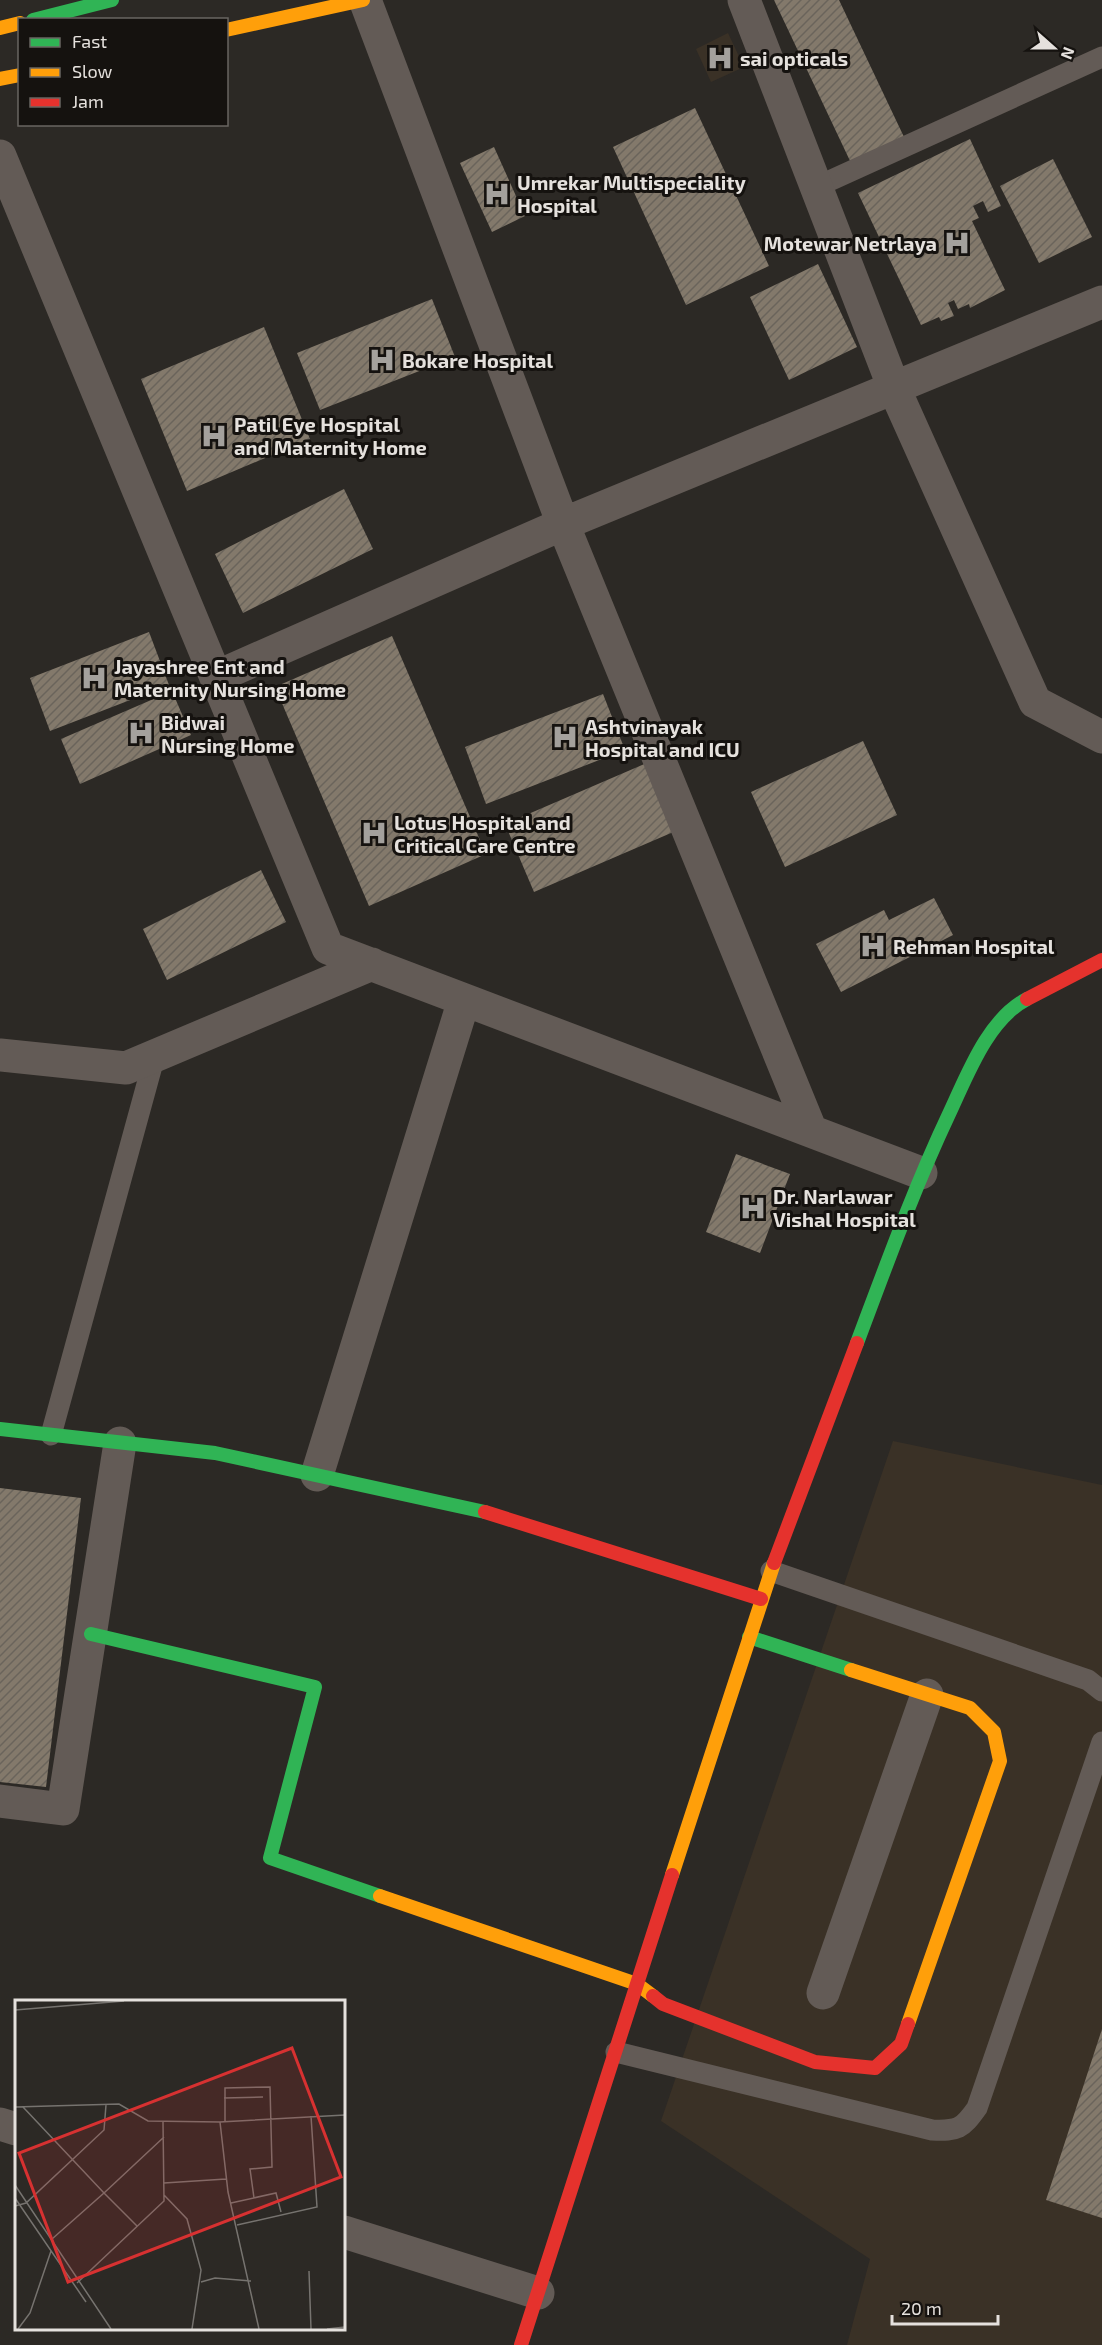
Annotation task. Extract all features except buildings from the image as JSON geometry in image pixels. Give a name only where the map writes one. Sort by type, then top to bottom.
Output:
[{"type":"street","points":[[41,18],[112,0]]},
{"type":"street","points":[[228,30],[364,0],[563,524],[810,1131]]},
{"type":"street","points":[[744,0],[894,388],[1035,702],[1102,737]]},
{"type":"street","points":[[0,28],[18,24]]},
{"type":"street","points":[[0,79],[18,75]]},
{"type":"street","points":[[0,156],[328,948],[921,1173]]},
{"type":"street","points":[[216,677],[563,524],[1102,303]]},
{"type":"street","points":[[521,2345],[760,1599],[921,1173],[973,1062],[995,1027],[1022,1002],[1102,960]]},
{"type":"street","points":[[0,1054],[126,1068],[372,964]]},
{"type":"street","points":[[317,1475],[464,1000]]},
{"type":"street","points":[[0,1429],[215,1454],[469,1508],[760,1599]]},
{"type":"street","points":[[0,1801],[63,1809],[120,1443]]},
{"type":"street","points":[[91,1634],[315,1687],[270,1858],[637,1984],[663,2004],[815,2062],[874,2068],[901,2044],[1000,1761],[994,1732],[970,1708],[749,1637]]},
{"type":"street","points":[[823,1993],[927,1695]]},
{"type":"street","points":[[0,2124],[15,2129]]},
{"type":"street","points":[[345,2232],[538,2293]]},
{"type":"lane","points":[[816,187],[1102,57]]},
{"type":"lane","points":[[51,1435],[155,1055]]},
{"type":"lane","points":[[771,1571],[1088,1680],[1102,1691]]},
{"type":"lane","points":[[616,2052],[932,2130],[948,2131],[965,2125],[977,2108],[1102,1742]]},
{"type":"shaded area","name":"sai opticals","points":[[728,33],[744,67],[711,82],[696,49]]},
{"type":"shaded area","points":[[893,1441],[1102,1485],[1102,2345],[847,2345],[870,2259],[661,2121]]},
{"type":"traffic: fast","points":[[41,18],[112,0]]},
{"type":"traffic: fast","points":[[857,1343],[912,1199],[971,1066],[1000,1020],[1027,999]]},
{"type":"traffic: fast","points":[[0,1429],[215,1453],[485,1512]]},
{"type":"traffic: fast","points":[[91,1634],[315,1687],[270,1858],[380,1896]]},
{"type":"traffic: fast","points":[[749,1637],[851,1670]]},
{"type":"traffic: slow","points":[[228,30],[363,0]]},
{"type":"traffic: slow","points":[[0,28],[18,24]]},
{"type":"traffic: slow","points":[[0,79],[18,75]]},
{"type":"traffic: slow","points":[[672,1875],[774,1563]]},
{"type":"traffic: slow","points":[[851,1670],[970,1708],[994,1732],[1000,1761],[908,2024]]},
{"type":"traffic: slow","points":[[380,1896],[637,1984],[653,1996]]},
{"type":"traffic: jam","points":[[1027,999],[1102,960]]},
{"type":"traffic: jam","points":[[774,1563],[857,1343]]},
{"type":"traffic: jam","points":[[485,1512],[761,1599]]},
{"type":"traffic: jam","points":[[521,2345],[672,1875]]},
{"type":"traffic: jam","points":[[653,1996],[663,2004],[815,2062],[875,2068],[901,2044],[908,2024]]},
{"type":"place","name":"sai opticals","points":[[720,58]]},
{"type":"place","name":"Umrekar Multispeciality Hospital","points":[[497,194]]},
{"type":"place","name":"Motewar Netrlaya","points":[[957,243]]},
{"type":"place","name":"Bokare Hospital","points":[[382,360]]},
{"type":"place","name":"Patil Eye Hospital and Maternity Home","points":[[214,436]]},
{"type":"place","name":"Jayashree Ent and Maternity Nursing Home","points":[[94,678]]},
{"type":"place","name":"Bidwai Nursing Home","points":[[141,733]]},
{"type":"place","name":"Ashtvinayak Hospital and ICU","points":[[565,737]]},
{"type":"place","name":"Lotus Hospital and Critical Care Centre","points":[[374,833]]},
{"type":"place","name":"Rehman Hospital","points":[[873,946]]},
{"type":"place","name":"Dr. Narlawar Vishal Hospital","points":[[753,1208]]}]
